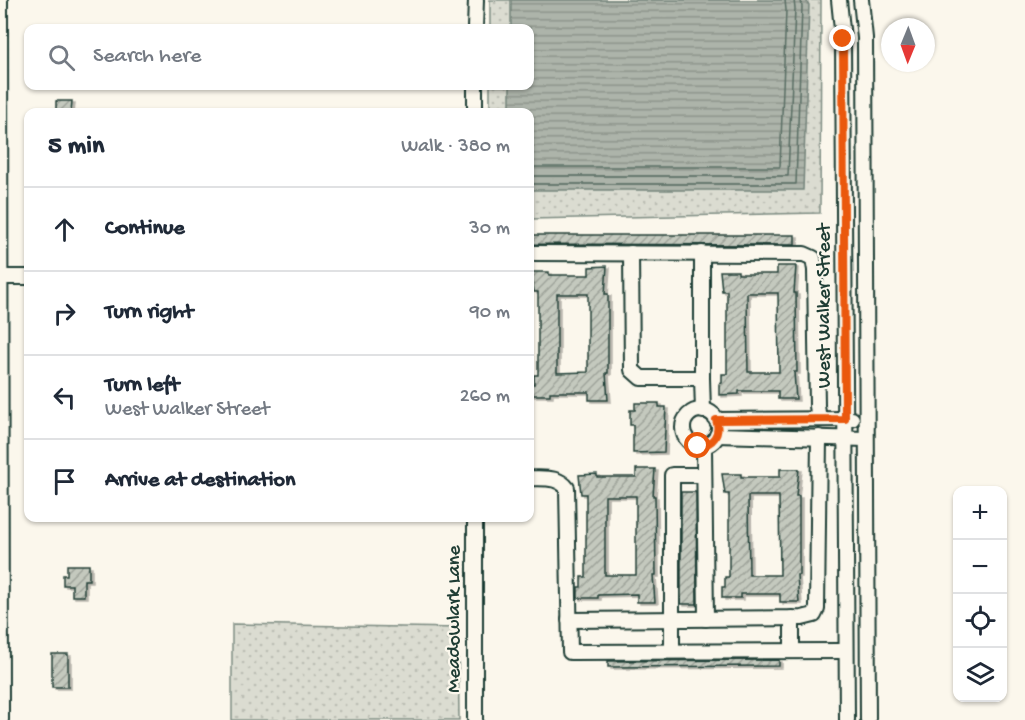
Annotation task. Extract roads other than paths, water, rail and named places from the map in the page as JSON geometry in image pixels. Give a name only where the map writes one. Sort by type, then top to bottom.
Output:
[{"type":"street","points":[[0,0],[1,720]]},
{"type":"street","points":[[476,0],[476,24]]},
{"type":"street","name":"West Walker Street","points":[[839,0],[843,39],[847,720]]},
{"type":"street","name":"West Walker Street","points":[[861,0],[865,38],[868,720]]},
{"type":"street","points":[[475,90],[475,108]]},
{"type":"street","points":[[534,253],[804,254],[813,258],[815,270],[817,609],[814,615],[802,618],[569,620]]},
{"type":"street","points":[[631,253],[632,370],[641,378],[702,378]]},
{"type":"street","points":[[702,253],[703,411]]},
{"type":"street","points":[[1,277],[24,277]]},
{"type":"street","points":[[693,412],[709,413],[716,420],[718,430],[714,440],[704,446],[688,441],[683,431],[685,420],[693,412]]},
{"type":"street","points":[[716,420],[866,419]]},
{"type":"street","points":[[717,435],[866,439]]},
{"type":"street","points":[[704,446],[706,619]]},
{"type":"street","points":[[672,651],[672,475],[704,475]]},
{"type":"street","points":[[534,478],[555,479],[567,488],[570,652],[845,651]]},
{"type":"street","name":"Meadowlark Lane","points":[[475,522],[475,720]]},
{"type":"street","points":[[792,618],[792,651]]},
{"type":"water","points":[[511,0],[806,0],[809,5],[803,190],[534,190],[534,108],[510,108],[510,90],[534,90],[534,24],[511,24]]}]
